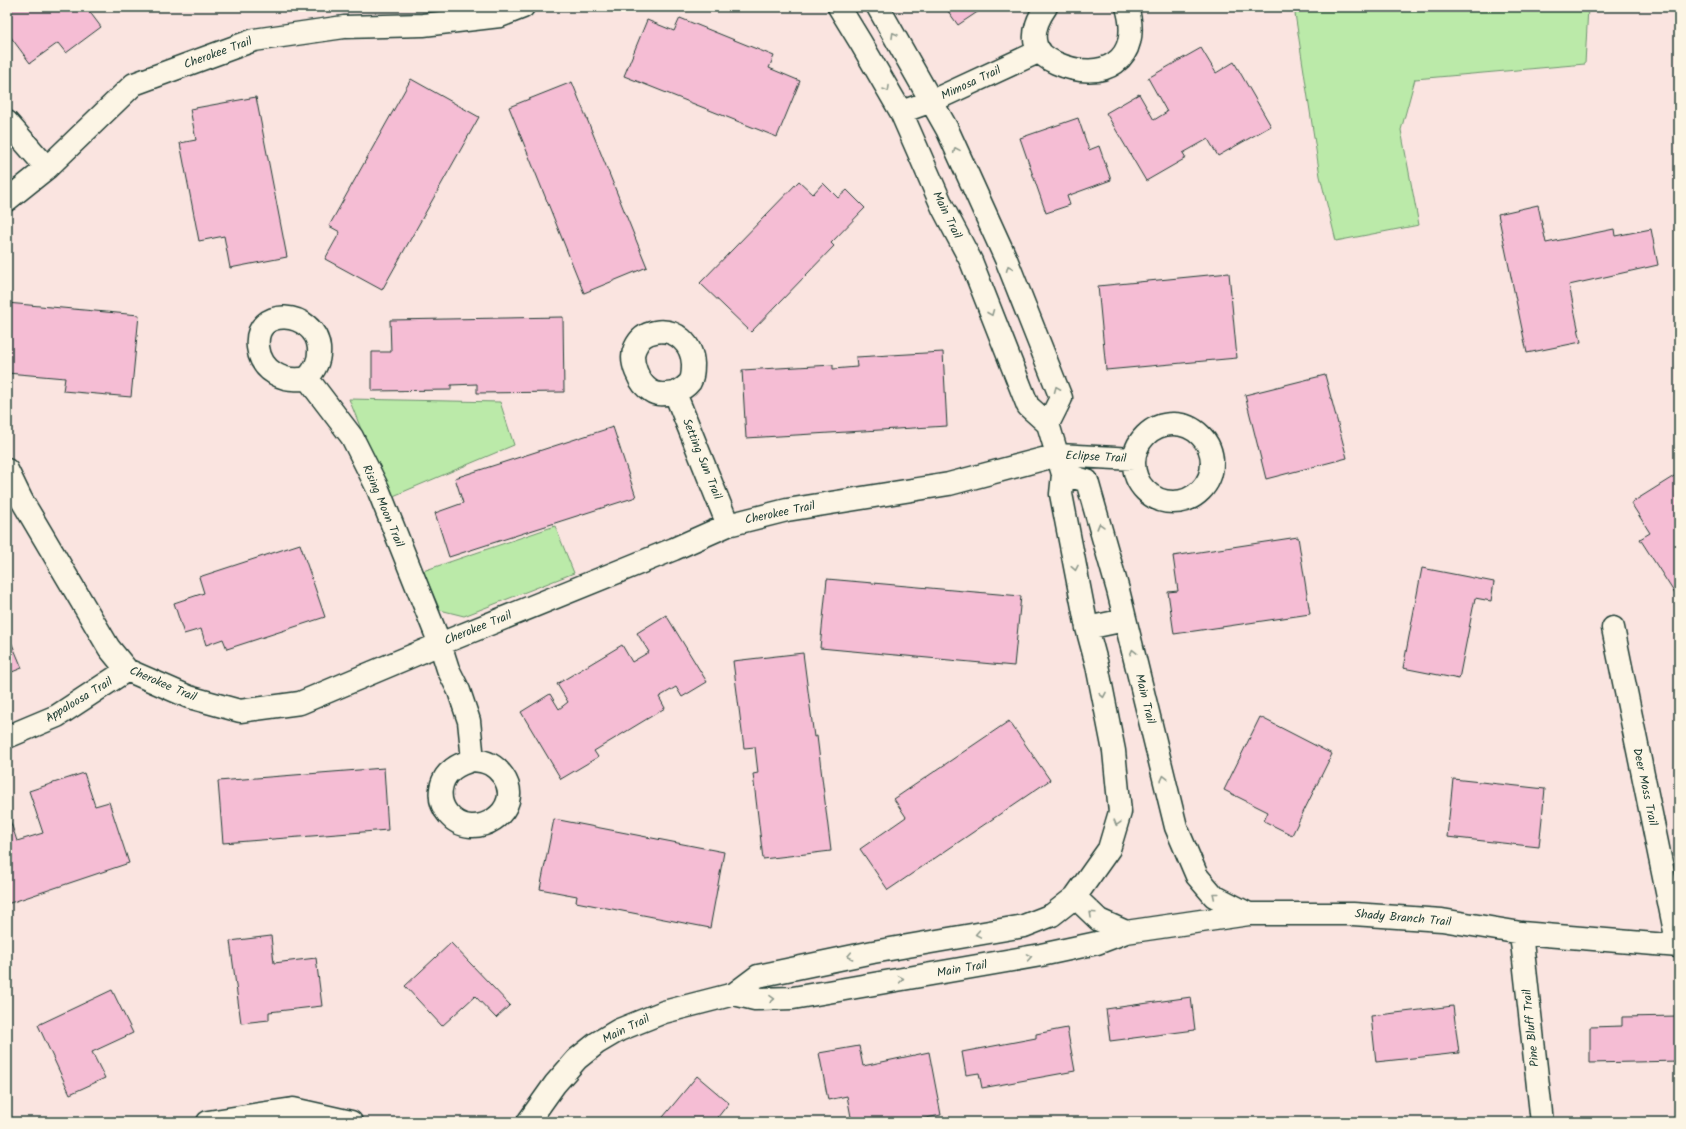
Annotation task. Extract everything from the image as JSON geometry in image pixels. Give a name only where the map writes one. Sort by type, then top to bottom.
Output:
[{"type":"street","name":"Cherokee Trail","points":[[7,200],[47,168],[134,84],[254,40],[344,27],[423,26],[500,16],[523,7]]},
{"type":"street","name":"Main Trail","points":[[528,1122],[556,1084],[577,1059],[598,1043],[620,1030],[664,1012],[734,994],[758,976],[873,952],[1024,926],[1052,915],[1075,897],[1109,849],[1120,812],[1114,751],[1097,665],[1087,628],[1061,494],[1060,465],[1048,424],[1028,406],[971,261],[943,208],[900,112],[839,7]]},
{"type":"street","points":[[878,7],[947,129],[1006,258],[1061,398],[1048,424]]},
{"type":"street","points":[[1046,7],[1041,14],[1035,32],[1036,45],[1053,61],[1070,68],[1089,72],[1111,67],[1123,54],[1128,45],[1131,33],[1127,7]]},
{"type":"street","name":"Mimosa Trail","points":[[900,112],[932,101],[1040,50]]},
{"type":"street","points":[[7,122],[47,168]]},
{"type":"street","name":"Rising Moon Trail","points":[[307,378],[352,437],[378,490],[440,644],[448,669],[459,691],[469,721],[473,760]]},
{"type":"street","name":"Setting Sun Trail","points":[[675,393],[728,525]]},
{"type":"street","name":"Eclipse Trail","points":[[1060,465],[1134,460]]},
{"type":"street","name":"Cherokee Trail","points":[[7,470],[109,648],[127,670],[188,696],[240,711],[300,703],[440,644],[674,549],[728,525],[787,510],[1060,465]]},
{"type":"street","name":"Main Trail","points":[[1060,465],[1087,481],[1125,620],[1176,827],[1197,876],[1214,896],[1248,914]]},
{"type":"street","points":[[1087,628],[1125,620]]},
{"type":"street","name":"Deer Moss Trail","points":[[1613,628],[1679,946]]},
{"type":"street","name":"Appaloosa Trail","points":[[7,737],[57,716],[127,670]]},
{"type":"street","points":[[1075,897],[1099,920],[1126,932]]},
{"type":"street","name":"Shady Branch Trail","points":[[1126,932],[1248,914],[1354,914],[1442,920],[1521,934],[1679,946]]},
{"type":"street","name":"Main Trail","points":[[734,994],[756,999],[793,998],[1042,955],[1097,943],[1126,932]]},
{"type":"street","name":"Pine Bluff Trail","points":[[1521,934],[1542,1122]]},
{"type":"street","points":[[208,1122],[293,1109],[351,1122]]},
{"type":"green space","points":[[1294,7],[1588,7],[1585,64],[1415,79],[1401,130],[1419,225],[1336,241],[1320,176]]},
{"type":"green space","points":[[349,399],[500,402],[514,445],[391,497],[390,501]]},
{"type":"green space","points":[[555,526],[574,573],[464,616],[440,610],[423,571]]},
{"type":"building","points":[[7,7],[86,7],[101,27],[66,53],[58,43],[30,63],[7,32]]},
{"type":"building","points":[[945,7],[985,7],[958,25]]},
{"type":"building","points":[[680,18],[774,56],[769,68],[800,81],[777,137],[624,76],[647,20],[674,31]]},
{"type":"building","points":[[1201,48],[1216,73],[1234,62],[1271,126],[1218,156],[1208,139],[1183,153],[1186,158],[1146,181],[1106,113],[1139,94],[1154,120],[1167,112],[1148,78]]},
{"type":"building","points":[[411,79],[479,117],[382,290],[325,259],[340,232],[329,226]]},
{"type":"building","points":[[572,82],[647,267],[584,293],[509,107]]},
{"type":"building","points":[[256,97],[287,257],[230,268],[224,236],[199,241],[180,143],[196,140],[190,109]]},
{"type":"building","points":[[1078,118],[1089,150],[1099,146],[1111,180],[1067,196],[1070,205],[1046,213],[1020,138]]},
{"type":"building","points":[[799,181],[813,194],[823,183],[838,198],[847,190],[865,208],[831,243],[834,246],[751,332],[700,283]]},
{"type":"building","points":[[1538,205],[1546,243],[1614,229],[1615,236],[1651,229],[1658,265],[1569,285],[1581,342],[1527,353],[1498,214]]},
{"type":"building","points":[[1229,273],[1237,358],[1106,370],[1098,286]]},
{"type":"building","points":[[7,303],[139,315],[131,397],[63,391],[65,378],[7,373]]},
{"type":"building","points":[[563,317],[564,392],[477,393],[477,384],[451,385],[451,390],[372,391],[372,352],[391,352],[390,320]]},
{"type":"building","points":[[943,352],[947,426],[746,438],[742,370],[833,365],[833,369],[857,367],[856,357]]},
{"type":"building","points":[[1325,375],[1347,458],[1266,479],[1245,395]]},
{"type":"building","points":[[613,427],[636,497],[449,557],[435,513],[463,503],[455,478]]},
{"type":"building","points":[[1679,473],[1679,600],[1640,539],[1650,533],[1631,503]]},
{"type":"building","points":[[1298,537],[1310,614],[1174,634],[1168,592],[1178,591],[1173,556]]},
{"type":"building","points":[[300,544],[325,617],[227,649],[223,639],[206,645],[201,629],[184,634],[174,603],[204,593],[199,577]]},
{"type":"building","points":[[1422,568],[1494,582],[1491,601],[1475,598],[1459,679],[1403,668]]},
{"type":"building","points":[[827,579],[1021,596],[1014,666],[820,648]]},
{"type":"building","points":[[666,615],[707,682],[682,697],[676,687],[659,697],[665,708],[594,751],[598,757],[561,779],[521,712],[550,694],[559,709],[568,702],[557,684],[622,645],[632,662],[649,652],[637,633]]},
{"type":"building","points":[[7,632],[22,668],[7,674]]},
{"type":"building","points":[[803,653],[814,737],[817,736],[831,851],[763,859],[753,774],[758,773],[755,747],[744,748],[733,661]]},
{"type":"building","points":[[1260,717],[1332,754],[1292,835],[1264,821],[1268,812],[1224,790]]},
{"type":"building","points":[[1009,721],[1050,780],[888,890],[860,849],[906,817],[894,799]]},
{"type":"building","points":[[384,768],[388,830],[223,843],[218,781]]},
{"type":"building","points":[[84,773],[95,806],[109,802],[129,863],[7,904],[7,811],[17,841],[43,833],[29,791]]},
{"type":"building","points":[[1453,779],[1545,789],[1539,847],[1447,837]]},
{"type":"building","points":[[554,819],[724,852],[710,928],[576,902],[577,896],[540,889]]},
{"type":"building","points":[[271,936],[274,963],[316,958],[322,1006],[269,1012],[269,1020],[241,1023],[230,941]]},
{"type":"building","points":[[451,943],[510,1005],[496,1018],[475,996],[442,1026],[405,986]]},
{"type":"building","points":[[112,990],[133,1033],[92,1052],[105,1078],[70,1094],[38,1025]]},
{"type":"building","points":[[1191,997],[1195,1030],[1110,1041],[1106,1009]]},
{"type":"building","points":[[1453,1006],[1459,1053],[1376,1062],[1371,1016]]},
{"type":"building","points":[[1679,1016],[1679,1061],[1590,1063],[1590,1027],[1622,1026],[1622,1017]]},
{"type":"building","points":[[1067,1028],[1075,1071],[982,1088],[979,1073],[966,1075],[962,1052],[1036,1038],[1036,1034]]},
{"type":"building","points":[[859,1046],[863,1066],[929,1052],[941,1115],[906,1122],[852,1122],[847,1096],[828,1100],[819,1053]]},
{"type":"building","points":[[697,1076],[729,1103],[718,1117],[723,1122],[659,1122]]}]
